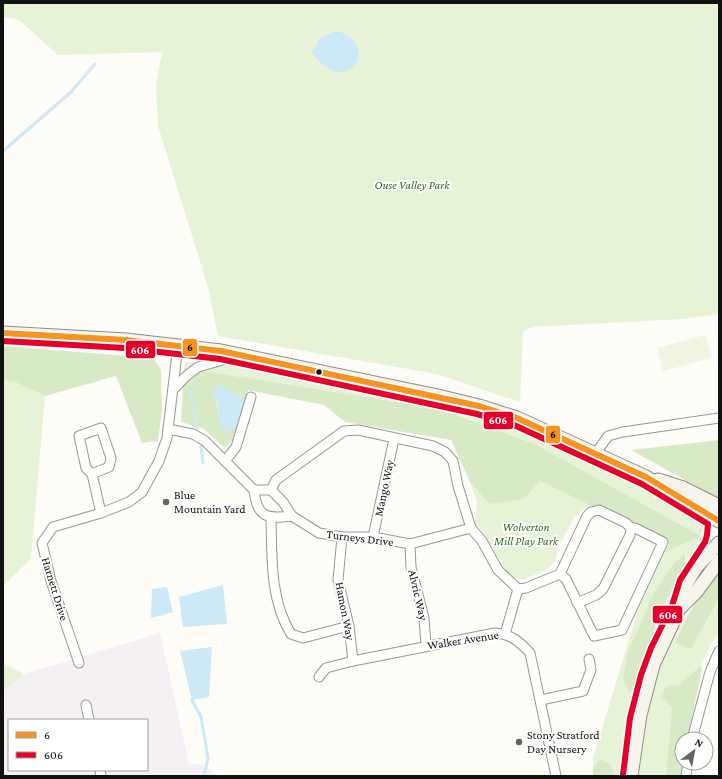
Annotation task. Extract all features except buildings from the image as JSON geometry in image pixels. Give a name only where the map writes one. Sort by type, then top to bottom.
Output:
[{"type":"street","points":[[3,333],[126,340],[178,345],[240,355],[438,396],[479,406],[517,418],[596,453],[646,477],[717,520],[714,547],[696,567],[686,584],[679,609],[652,665],[640,715],[631,776]]},
{"type":"street","name":"Harnett Drive","points":[[79,663],[51,581],[42,543],[54,527],[101,513],[129,502],[142,492],[159,461],[167,438],[178,345]]},
{"type":"street","points":[[173,390],[185,377],[198,367],[240,355]]},
{"type":"street","points":[[225,461],[236,446],[251,398]]},
{"type":"street","points":[[596,453],[608,436],[623,432],[719,418]]},
{"type":"street","points":[[92,474],[109,467],[111,458],[101,428],[79,436],[86,468],[92,474],[101,513]]},
{"type":"street","points":[[168,428],[193,434],[205,441],[254,490],[255,503],[262,513],[272,518],[292,516]]},
{"type":"street","points":[[254,490],[271,490],[276,480],[344,431],[358,430],[394,439],[433,446],[445,452],[453,461],[458,486],[471,528],[482,541],[498,570],[518,589]]},
{"type":"street","name":"Mango Way","points":[[374,537],[394,439]]},
{"type":"street","points":[[646,477],[673,484],[719,506]]},
{"type":"street","name":"Turneys Drive","points":[[271,490],[283,502],[292,516],[319,532],[342,537],[374,537],[410,544],[471,528]]},
{"type":"street","points":[[518,589],[526,588],[560,574],[587,516],[591,512],[599,510],[626,523],[631,528],[635,528],[663,542],[622,630],[594,636],[566,579],[560,574]]},
{"type":"street","points":[[272,518],[272,574],[282,619],[291,634],[303,638],[349,626]]},
{"type":"street","points":[[577,603],[596,595],[603,589],[630,535],[631,528]]},
{"type":"street","name":"Hamon Way","points":[[342,537],[338,580],[349,626],[353,660]]},
{"type":"street","name":"Alvric Way","points":[[410,544],[411,568],[424,618],[426,645]]},
{"type":"street","points":[[679,609],[696,592],[719,561]]},
{"type":"street","points":[[505,634],[518,589]]},
{"type":"street","name":"Walker Avenue","points":[[320,677],[326,668],[353,660],[495,633],[505,634],[520,642],[530,653],[556,776]]},
{"type":"street","points":[[694,731],[710,672],[719,651]]},
{"type":"street","points":[[541,700],[583,691],[592,670],[589,659]]},
{"type":"street","points":[[86,705],[89,719]]},
{"type":"shaded area","points":[[160,633],[189,764],[204,765],[218,776],[3,776],[3,692],[24,674]]},
{"type":"green space","name":"Ouse Valley Park","points":[[3,3],[719,3],[719,314],[682,319],[532,327],[523,331],[520,402],[437,374],[218,336],[208,287],[158,126],[156,85],[162,52],[58,55],[19,20],[3,17]]},
{"type":"green space","points":[[705,335],[712,358],[663,371],[657,348]]},
{"type":"green space","points":[[3,346],[153,358],[161,370],[162,410],[158,441],[142,443],[116,376],[45,396],[15,382],[3,380]]},
{"type":"green space","points":[[186,362],[248,364],[440,399],[512,424],[607,466],[707,523],[712,530],[711,535],[682,576],[687,562],[686,554],[629,692],[635,691],[621,776],[614,776],[611,765],[602,759],[593,767],[593,758],[639,607],[664,553],[701,536],[535,444],[436,408],[184,368]]},
{"type":"green space","points":[[184,368],[436,408],[535,444],[701,536],[664,553],[669,544],[540,481],[524,499],[489,504],[470,482],[451,440],[345,422],[324,405],[248,390],[244,413],[238,429],[230,443],[225,448],[204,429],[181,422]],"holes":[[[219,385],[233,394],[241,396],[218,414],[215,388]]]},
{"type":"green space","points":[[3,380],[15,382],[45,396],[31,559],[3,586]]},
{"type":"green space","points":[[719,440],[719,499],[631,450]]},
{"type":"green space","name":"Wolverton Mill Play Park","points":[[540,481],[589,505],[575,516],[557,550],[557,556],[551,566],[540,573],[523,580],[510,576],[482,531],[475,523],[477,501],[470,482],[489,504],[524,499]]},
{"type":"green space","points":[[685,554],[686,559],[684,569],[660,614],[635,691],[629,692],[623,678],[628,652],[654,593],[674,563]]},
{"type":"green space","points":[[719,569],[719,598],[691,649],[675,643],[694,604]]},
{"type":"green space","points":[[719,598],[719,634],[713,641],[701,665],[679,685],[672,707],[666,776],[636,776],[653,678],[669,638],[686,616],[675,643],[691,649]]},
{"type":"green space","points":[[3,663],[24,674],[3,692]]},
{"type":"green space","points":[[701,665],[702,670],[689,731],[674,731],[674,771],[682,771],[681,776],[666,776],[672,707],[662,697],[666,686],[679,685]]},
{"type":"green space","points":[[601,759],[611,765],[614,776],[593,776],[593,767]]},
{"type":"water","points":[[336,31],[350,37],[357,46],[359,56],[355,64],[348,70],[338,72],[325,66],[312,53],[320,38]]},
{"type":"water","points":[[219,385],[246,401],[240,424],[226,431],[221,429],[217,402],[213,395],[215,388]]},
{"type":"water","points":[[223,585],[227,624],[183,627],[179,597]]},
{"type":"water","points":[[167,587],[173,612],[151,618],[152,589]]},
{"type":"water","points":[[212,647],[209,697],[192,700],[180,651]]},
{"type":"waterway","points":[[3,151],[70,93],[95,64]]},
{"type":"waterway","points":[[190,390],[197,428]]},
{"type":"waterway","points":[[201,446],[203,463]]},
{"type":"waterway","points":[[192,700],[201,717],[208,758],[204,776]]},
{"type":"transit line","name":"6","points":[[3,333],[126,340],[221,351],[479,406],[517,418],[646,477],[719,521]]},
{"type":"transit line","name":"606","points":[[3,341],[125,348],[220,359],[477,414],[514,425],[642,484],[708,524],[705,542],[680,580],[672,606],[651,648],[641,675],[630,718],[623,775]]},
{"type":"place","name":"Blue Mountain Yard","points":[[166,502]]},
{"type":"place","name":"Stony Stratford Day Nursery","points":[[519,742]]}]
